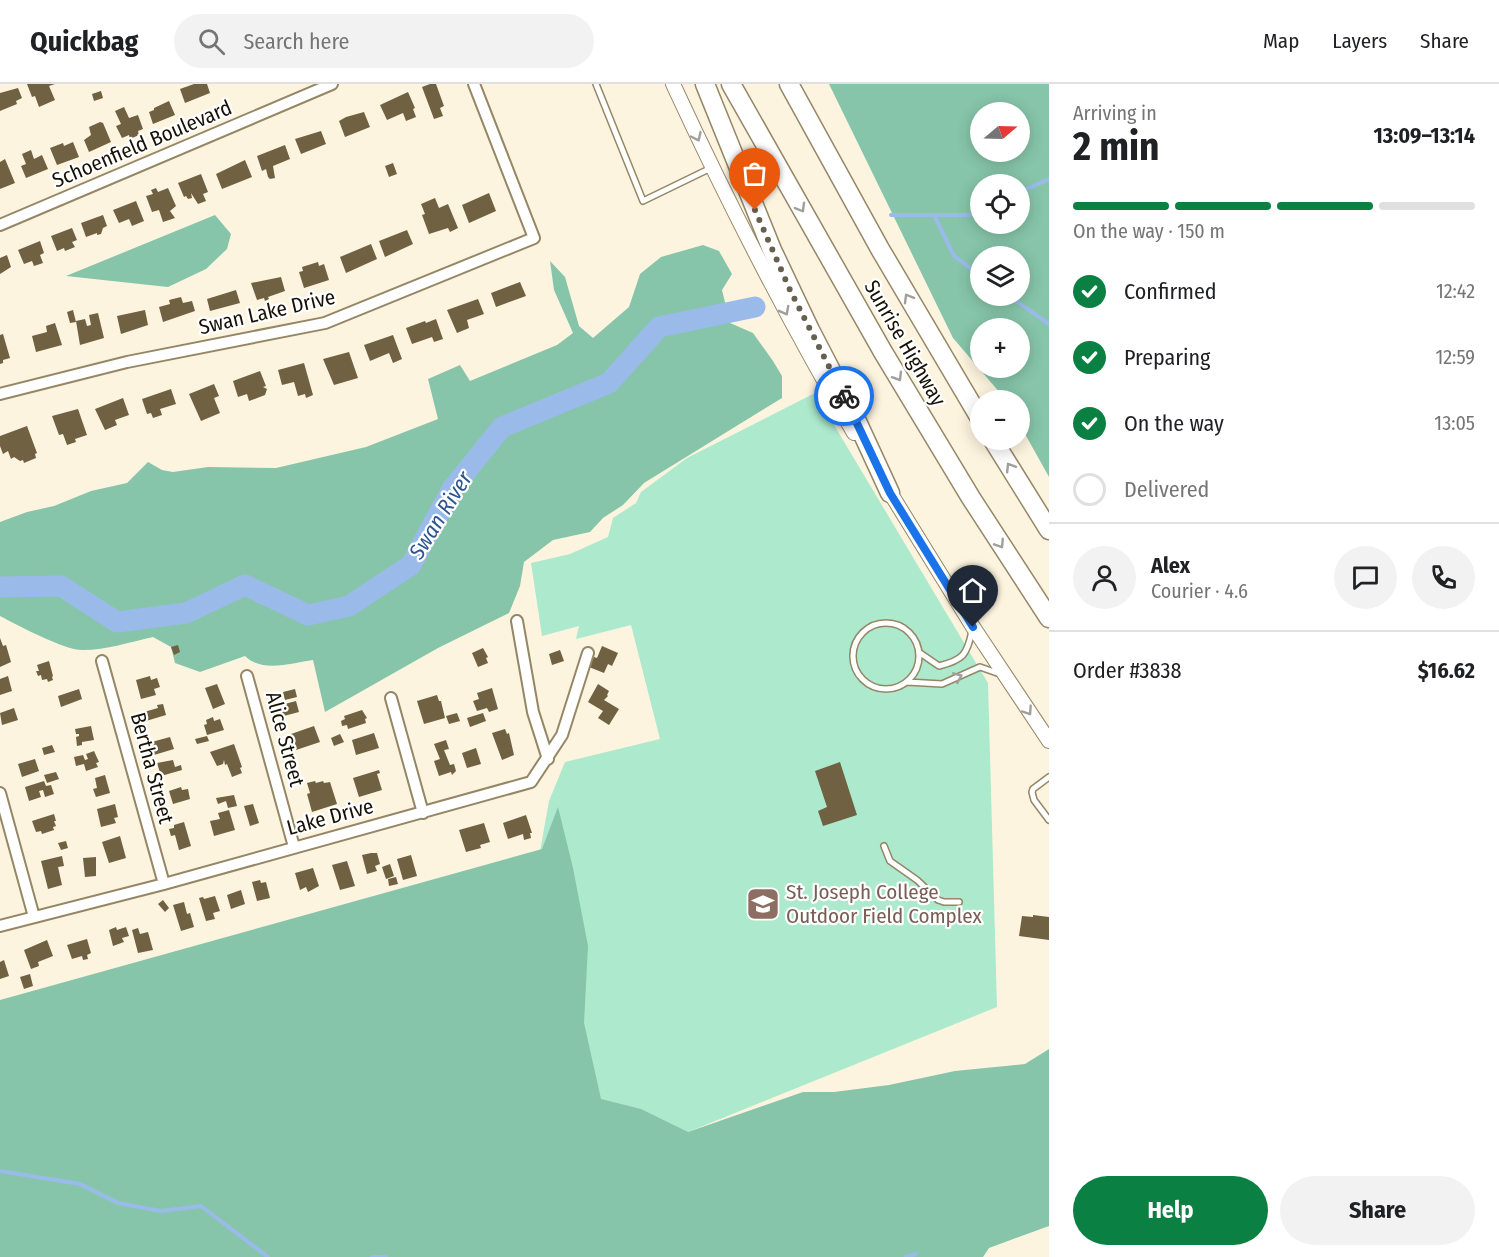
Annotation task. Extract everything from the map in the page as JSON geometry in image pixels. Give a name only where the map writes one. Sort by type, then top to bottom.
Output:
[{"type":"highway","points":[[705,84],[786,280],[854,415],[890,493]]},
{"type":"highway","name":"Sunrise Highway","points":[[732,84],[883,352],[966,489],[1049,618]]},
{"type":"highway","name":"Sunrise Highway","points":[[789,84],[923,323],[970,402]]},
{"type":"highway","points":[[801,84],[835,168]]},
{"type":"highway","points":[[999,450],[1049,530]]},
{"type":"main road","points":[[673,84],[712,168],[795,329],[890,493],[973,627],[1049,741]]},
{"type":"street","name":"Schoenfield Boulevard","points":[[0,225],[332,84]]},
{"type":"street","name":"Swan Lake Drive","points":[[0,394],[128,363],[325,323],[534,238],[474,84]]},
{"type":"street","points":[[517,621],[533,712],[548,759]]},
{"type":"street","name":"Lake Drive","points":[[0,926],[164,884],[294,846],[531,782],[562,735],[588,653]]},
{"type":"street","name":"Bertha Street","points":[[102,661],[164,884]]},
{"type":"street","name":"Alice Street","points":[[247,676],[294,846]]},
{"type":"street","points":[[391,698],[423,813]]},
{"type":"street","points":[[0,793],[34,917]]},
{"type":"lane","points":[[596,84],[643,201],[712,168]]},
{"type":"lane","points":[[880,623],[891,623],[902,626],[911,633],[920,654],[919,664],[907,682],[898,688],[888,690],[867,684],[860,676],[854,667],[855,644],[869,627],[880,623]]},
{"type":"lane","points":[[920,654],[939,666],[957,662],[968,650],[973,627]]},
{"type":"lane","points":[[907,682],[942,684],[980,667],[1005,676]]},
{"type":"lane","points":[[1049,777],[1032,792],[1034,800],[1049,820]]},
{"type":"lane","points":[[884,846],[890,861],[938,900],[959,902]]},
{"type":"green space","points":[[829,84],[1049,84],[1049,477],[1030,443],[1030,390],[997,390],[987,378],[1030,378],[1030,318],[970,318],[970,358],[953,338]]},
{"type":"green space","points":[[215,215],[231,234],[227,249],[206,269],[168,287],[66,276]]},
{"type":"green space","points":[[703,245],[719,251],[732,274],[722,290],[730,323],[753,333],[773,361],[782,376],[782,398],[644,483],[623,505],[603,518],[590,532],[553,540],[524,562],[520,586],[509,613],[438,648],[325,712],[313,660],[268,666],[245,656],[200,672],[175,663],[171,647],[153,637],[100,649],[75,649],[42,637],[0,616],[0,522],[27,512],[54,506],[91,491],[127,483],[148,462],[162,470],[173,472],[208,467],[276,468],[366,447],[438,419],[428,379],[460,365],[470,381],[557,345],[573,333],[554,290],[550,261],[565,277],[579,326],[593,338],[629,307],[640,274],[661,257]]},
{"type":"green space","name":"St. Joseph College Outdoor Field Complex","points":[[815,393],[988,683],[997,1007],[475,1218],[549,801],[565,762],[660,739],[631,625],[576,639],[579,626],[542,636],[531,563],[570,554],[608,537],[613,518],[636,503],[641,492],[687,458]]},
{"type":"green space","points":[[558,807],[588,946],[584,1023],[601,1099],[641,1109],[688,1132],[803,1092],[834,1092],[889,1085],[955,1071],[1025,1064],[1049,1049],[1049,1226],[989,1248],[983,1257],[0,1257],[0,1000],[542,849]]},
{"type":"building","points":[[27,84],[55,84],[49,86],[55,100],[39,107]]},
{"type":"building","points":[[194,84],[207,84],[210,93],[185,103],[180,89]]},
{"type":"building","points":[[436,84],[444,106],[440,108],[443,116],[434,119],[422,87]]},
{"type":"building","points":[[18,88],[22,98],[16,101],[17,104],[0,111],[0,93]]},
{"type":"building","points":[[101,91],[103,98],[94,101],[92,94]]},
{"type":"building","points":[[408,92],[416,117],[406,121],[403,113],[387,120],[380,105]]},
{"type":"building","points":[[169,101],[175,115],[153,124],[149,112]]},
{"type":"building","points":[[124,107],[129,118],[138,115],[143,129],[138,131],[139,135],[130,139],[129,135],[122,138],[116,126],[121,124],[115,111]]},
{"type":"building","points":[[364,112],[370,127],[345,137],[339,121]]},
{"type":"building","points":[[103,123],[111,142],[89,152],[84,140],[91,135],[89,127]]},
{"type":"building","points":[[321,131],[326,144],[301,154],[295,139]]},
{"type":"building","points":[[73,142],[79,157],[57,165],[50,148]]},
{"type":"building","points":[[285,145],[290,159],[273,166],[275,178],[270,179],[266,169],[262,171],[257,156]]},
{"type":"building","points":[[31,150],[34,159],[42,155],[48,169],[26,178],[21,166],[26,164],[22,154]]},
{"type":"building","points":[[5,159],[15,183],[0,189],[0,162]]},
{"type":"building","points":[[245,160],[252,177],[222,189],[216,174]]},
{"type":"building","points":[[393,163],[397,174],[389,177],[385,166]]},
{"type":"building","points":[[201,174],[208,192],[203,194],[206,201],[198,204],[191,193],[192,198],[184,197],[178,183]]},
{"type":"building","points":[[156,188],[158,192],[168,188],[176,206],[170,211],[175,218],[163,222],[159,210],[152,212],[146,196],[153,194],[151,190]]},
{"type":"building","points":[[489,193],[496,211],[469,223],[462,205]]},
{"type":"building","points":[[435,198],[439,208],[448,204],[458,228],[450,232],[448,228],[429,234],[422,215],[425,214],[421,204]]},
{"type":"building","points":[[136,201],[144,221],[132,226],[129,219],[119,223],[113,210]]},
{"type":"building","points":[[103,215],[107,226],[103,228],[101,234],[86,237],[81,223]]},
{"type":"building","points":[[72,228],[77,240],[72,242],[75,247],[57,251],[51,236]]},
{"type":"building","points":[[407,230],[413,244],[385,257],[379,241]]},
{"type":"building","points":[[40,241],[44,253],[40,255],[43,263],[34,266],[32,261],[24,264],[18,250]]},
{"type":"building","points":[[371,244],[377,259],[346,273],[340,257]]},
{"type":"building","points":[[7,255],[11,267],[0,274],[0,258]]},
{"type":"building","points":[[318,262],[319,266],[324,264],[329,280],[304,288],[299,272],[303,271],[302,267]]},
{"type":"building","points":[[281,277],[285,291],[268,297],[269,299],[265,301],[264,298],[257,300],[251,283]]},
{"type":"building","points":[[520,282],[526,296],[496,307],[491,293]]},
{"type":"building","points":[[236,290],[240,303],[210,311],[207,299]]},
{"type":"building","points":[[181,297],[183,303],[192,301],[195,311],[163,322],[159,307],[170,304],[169,300]]},
{"type":"building","points":[[478,299],[484,314],[467,320],[469,328],[457,333],[447,310]]},
{"type":"building","points":[[73,310],[76,322],[70,323],[67,312]]},
{"type":"building","points":[[145,310],[148,325],[121,334],[117,316]]},
{"type":"building","points":[[98,313],[104,338],[80,345],[76,321],[85,319],[87,326],[91,325],[89,315]]},
{"type":"building","points":[[436,319],[443,339],[434,342],[432,337],[412,344],[406,328]]},
{"type":"building","points":[[55,323],[62,345],[36,352],[32,336],[47,332],[46,326]]},
{"type":"building","points":[[3,334],[10,358],[3,360],[0,364],[0,335]]},
{"type":"building","points":[[393,335],[402,359],[393,363],[389,353],[370,361],[364,345]]},
{"type":"building","points":[[349,352],[358,378],[334,385],[323,359]]},
{"type":"building","points":[[304,363],[313,395],[306,398],[305,394],[298,396],[294,382],[282,385],[278,370]]},
{"type":"building","points":[[260,371],[266,386],[263,387],[267,389],[265,395],[249,401],[247,394],[238,397],[233,381]]},
{"type":"building","points":[[214,384],[219,396],[214,398],[220,413],[201,421],[189,394]]},
{"type":"building","points":[[171,389],[176,404],[160,409],[162,415],[153,418],[151,413],[147,414],[142,399]]},
{"type":"building","points":[[123,398],[129,415],[115,420],[117,425],[105,430],[95,409]]},
{"type":"building","points":[[78,409],[87,435],[67,445],[63,434],[59,435],[52,416]]},
{"type":"building","points":[[27,426],[37,453],[36,458],[24,463],[23,460],[20,461],[14,457],[11,459],[8,451],[3,454],[0,436]]},
{"type":"building","points":[[0,638],[3,646],[6,645],[11,662],[0,667]]},
{"type":"building","points":[[178,645],[180,652],[174,655],[171,647]]},
{"type":"building","points":[[602,646],[618,653],[612,666],[608,664],[604,673],[589,667],[594,657],[597,658]]},
{"type":"building","points":[[483,648],[488,657],[486,658],[488,663],[478,667],[472,653]]},
{"type":"building","points":[[560,650],[564,661],[552,665],[549,654]]},
{"type":"building","points":[[49,661],[53,680],[48,682],[47,679],[42,680],[41,675],[38,676],[36,671],[39,671],[37,665]]},
{"type":"building","points":[[8,676],[12,691],[0,695],[0,679]]},
{"type":"building","points":[[150,676],[151,680],[157,678],[160,687],[154,689],[156,695],[141,699],[136,680]]},
{"type":"building","points":[[217,684],[225,704],[213,709],[205,688]]},
{"type":"building","points":[[598,684],[609,691],[604,700],[619,709],[609,725],[598,718],[603,711],[588,702]]},
{"type":"building","points":[[492,688],[498,709],[489,712],[487,708],[477,711],[473,701],[479,699],[477,693]]},
{"type":"building","points":[[79,689],[82,699],[61,707],[58,696]]},
{"type":"building","points":[[295,689],[297,697],[285,700],[283,692]]},
{"type":"building","points":[[437,695],[441,701],[445,718],[424,724],[417,701]]},
{"type":"building","points":[[296,701],[299,712],[280,717],[277,706]]},
{"type":"building","points":[[163,704],[166,715],[146,721],[144,712]]},
{"type":"building","points":[[14,708],[18,720],[2,725],[0,713]]},
{"type":"building","points":[[362,710],[367,718],[366,723],[348,729],[347,725],[342,726],[341,721],[345,719],[344,716]]},
{"type":"building","points":[[457,713],[460,721],[449,724],[446,716]]},
{"type":"building","points":[[483,713],[486,721],[470,727],[467,718]]},
{"type":"building","points":[[213,717],[214,721],[220,719],[224,730],[207,735],[204,725],[207,724],[206,720]]},
{"type":"building","points":[[91,726],[94,740],[82,742],[82,745],[77,746],[76,737],[79,734],[76,734],[75,729]]},
{"type":"building","points":[[314,726],[320,742],[296,750],[291,734]]},
{"type":"building","points":[[505,729],[507,734],[509,733],[514,755],[502,760],[492,733]]},
{"type":"building","points":[[374,733],[379,748],[356,755],[352,740]]},
{"type":"building","points":[[340,734],[344,742],[334,746],[331,738]]},
{"type":"building","points":[[207,736],[209,741],[197,744],[195,739]]},
{"type":"building","points":[[170,737],[174,749],[154,755],[148,743]]},
{"type":"building","points":[[446,740],[449,749],[444,750],[450,765],[454,764],[456,771],[452,775],[451,772],[439,776],[434,761],[440,759],[434,744]]},
{"type":"building","points":[[234,744],[242,773],[232,777],[224,760],[223,764],[217,766],[210,752]]},
{"type":"building","points":[[52,745],[55,752],[44,755],[42,748]]},
{"type":"building","points":[[476,748],[481,764],[467,768],[462,753]]},
{"type":"building","points":[[94,751],[99,762],[96,763],[98,767],[86,771],[84,764],[76,766],[74,757],[83,755],[85,760],[88,759],[86,754]]},
{"type":"building","points":[[35,759],[39,771],[22,777],[18,764]]},
{"type":"building","points":[[173,760],[175,767],[181,765],[182,770],[161,776],[157,763]]},
{"type":"building","points":[[840,762],[857,815],[823,826],[818,811],[827,807],[815,771]]},
{"type":"building","points":[[379,770],[380,773],[377,774],[382,790],[359,797],[353,778]]},
{"type":"building","points":[[56,772],[59,779],[47,783],[44,775]]},
{"type":"building","points":[[105,775],[110,793],[96,797],[93,789],[97,788],[95,778]]},
{"type":"building","points":[[44,781],[46,786],[51,785],[54,794],[45,797],[43,790],[39,791],[41,797],[29,801],[25,787]]},
{"type":"building","points":[[315,781],[316,783],[330,782],[337,804],[312,812],[307,794],[310,793],[307,783]]},
{"type":"building","points":[[181,787],[182,790],[188,789],[190,799],[173,804],[169,791]]},
{"type":"building","points":[[234,795],[237,806],[228,808],[226,801],[218,804],[216,798]]},
{"type":"building","points":[[115,804],[118,817],[114,818],[116,823],[101,827],[97,809]]},
{"type":"building","points":[[253,804],[259,823],[250,826],[244,806]]},
{"type":"building","points":[[229,810],[235,830],[214,836],[210,821],[220,819],[218,813]]},
{"type":"building","points":[[54,814],[56,826],[53,827],[54,830],[42,834],[41,831],[36,832],[32,821]]},
{"type":"building","points":[[526,815],[532,833],[530,833],[531,838],[524,840],[523,834],[508,839],[503,823]]},
{"type":"building","points":[[184,822],[191,846],[179,850],[175,835],[171,836],[169,829]]},
{"type":"building","points":[[484,823],[490,842],[480,845],[481,848],[466,852],[459,830]]},
{"type":"building","points":[[120,836],[126,858],[109,863],[102,842]]},
{"type":"building","points":[[66,841],[68,848],[61,850],[58,843]]},
{"type":"building","points":[[377,853],[380,864],[375,866],[377,871],[367,874],[362,855]]},
{"type":"building","points":[[411,855],[417,876],[403,880],[397,859]]},
{"type":"building","points":[[62,856],[64,866],[58,867],[62,885],[48,889],[41,861]]},
{"type":"building","points":[[96,857],[96,876],[85,877],[83,858]]},
{"type":"building","points":[[347,861],[355,886],[340,890],[332,865]]},
{"type":"building","points":[[390,864],[394,876],[386,879],[382,867]]},
{"type":"building","points":[[313,868],[319,886],[308,892],[306,887],[300,890],[295,873]]},
{"type":"building","points":[[396,877],[398,884],[389,886],[388,879]]},
{"type":"building","points":[[260,880],[261,883],[266,882],[270,898],[257,901],[252,882]]},
{"type":"building","points":[[241,890],[245,904],[231,909],[227,895]]},
{"type":"building","points":[[215,896],[220,911],[213,913],[215,919],[206,921],[199,898]]},
{"type":"building","points":[[163,900],[169,908],[165,912],[158,904]]},
{"type":"building","points":[[184,902],[194,927],[181,931],[173,905]]},
{"type":"building","points":[[1033,915],[1049,917],[1049,940],[1019,936],[1022,916],[1033,917]]},
{"type":"building","points":[[116,927],[117,930],[126,927],[129,936],[122,938],[124,942],[113,946],[109,930]]},
{"type":"building","points":[[138,928],[140,934],[148,932],[153,950],[138,953],[132,930]]},
{"type":"building","points":[[87,939],[91,953],[87,955],[88,959],[83,960],[82,956],[72,959],[67,945]]},
{"type":"building","points":[[47,940],[53,956],[38,962],[39,966],[31,969],[24,950]]},
{"type":"building","points":[[4,960],[9,976],[0,979],[0,962]]},
{"type":"building","points":[[30,974],[33,986],[24,989],[20,977]]},
{"type":"waterway","name":"Swan River","points":[[1030,188],[1049,179]]},
{"type":"waterway","name":"Swan River","points":[[891,215],[970,215]]},
{"type":"waterway","points":[[934,215],[954,256],[970,268]]},
{"type":"waterway","points":[[1023,306],[1049,324]]},
{"type":"waterway","name":"Swan River","points":[[0,587],[61,586],[117,622],[186,613],[245,585],[308,615],[349,606],[411,565],[452,489],[502,427],[609,383],[659,327],[755,307]]},
{"type":"waterway","points":[[0,1171],[80,1184],[118,1203],[161,1211],[201,1206],[268,1257]]},
{"type":"waterway","points":[[906,1257],[916,1254]]},
{"type":"waterway","points":[[372,1257],[386,1257]]},
{"type":"way so far","points":[[755,210],[790,290],[844,396]]},
{"type":"place","name":"St. Joseph College Outdoor Field Complex","points":[[763,904]]},
{"type":"route","points":[[844,396],[890,493],[973,627]]}]
